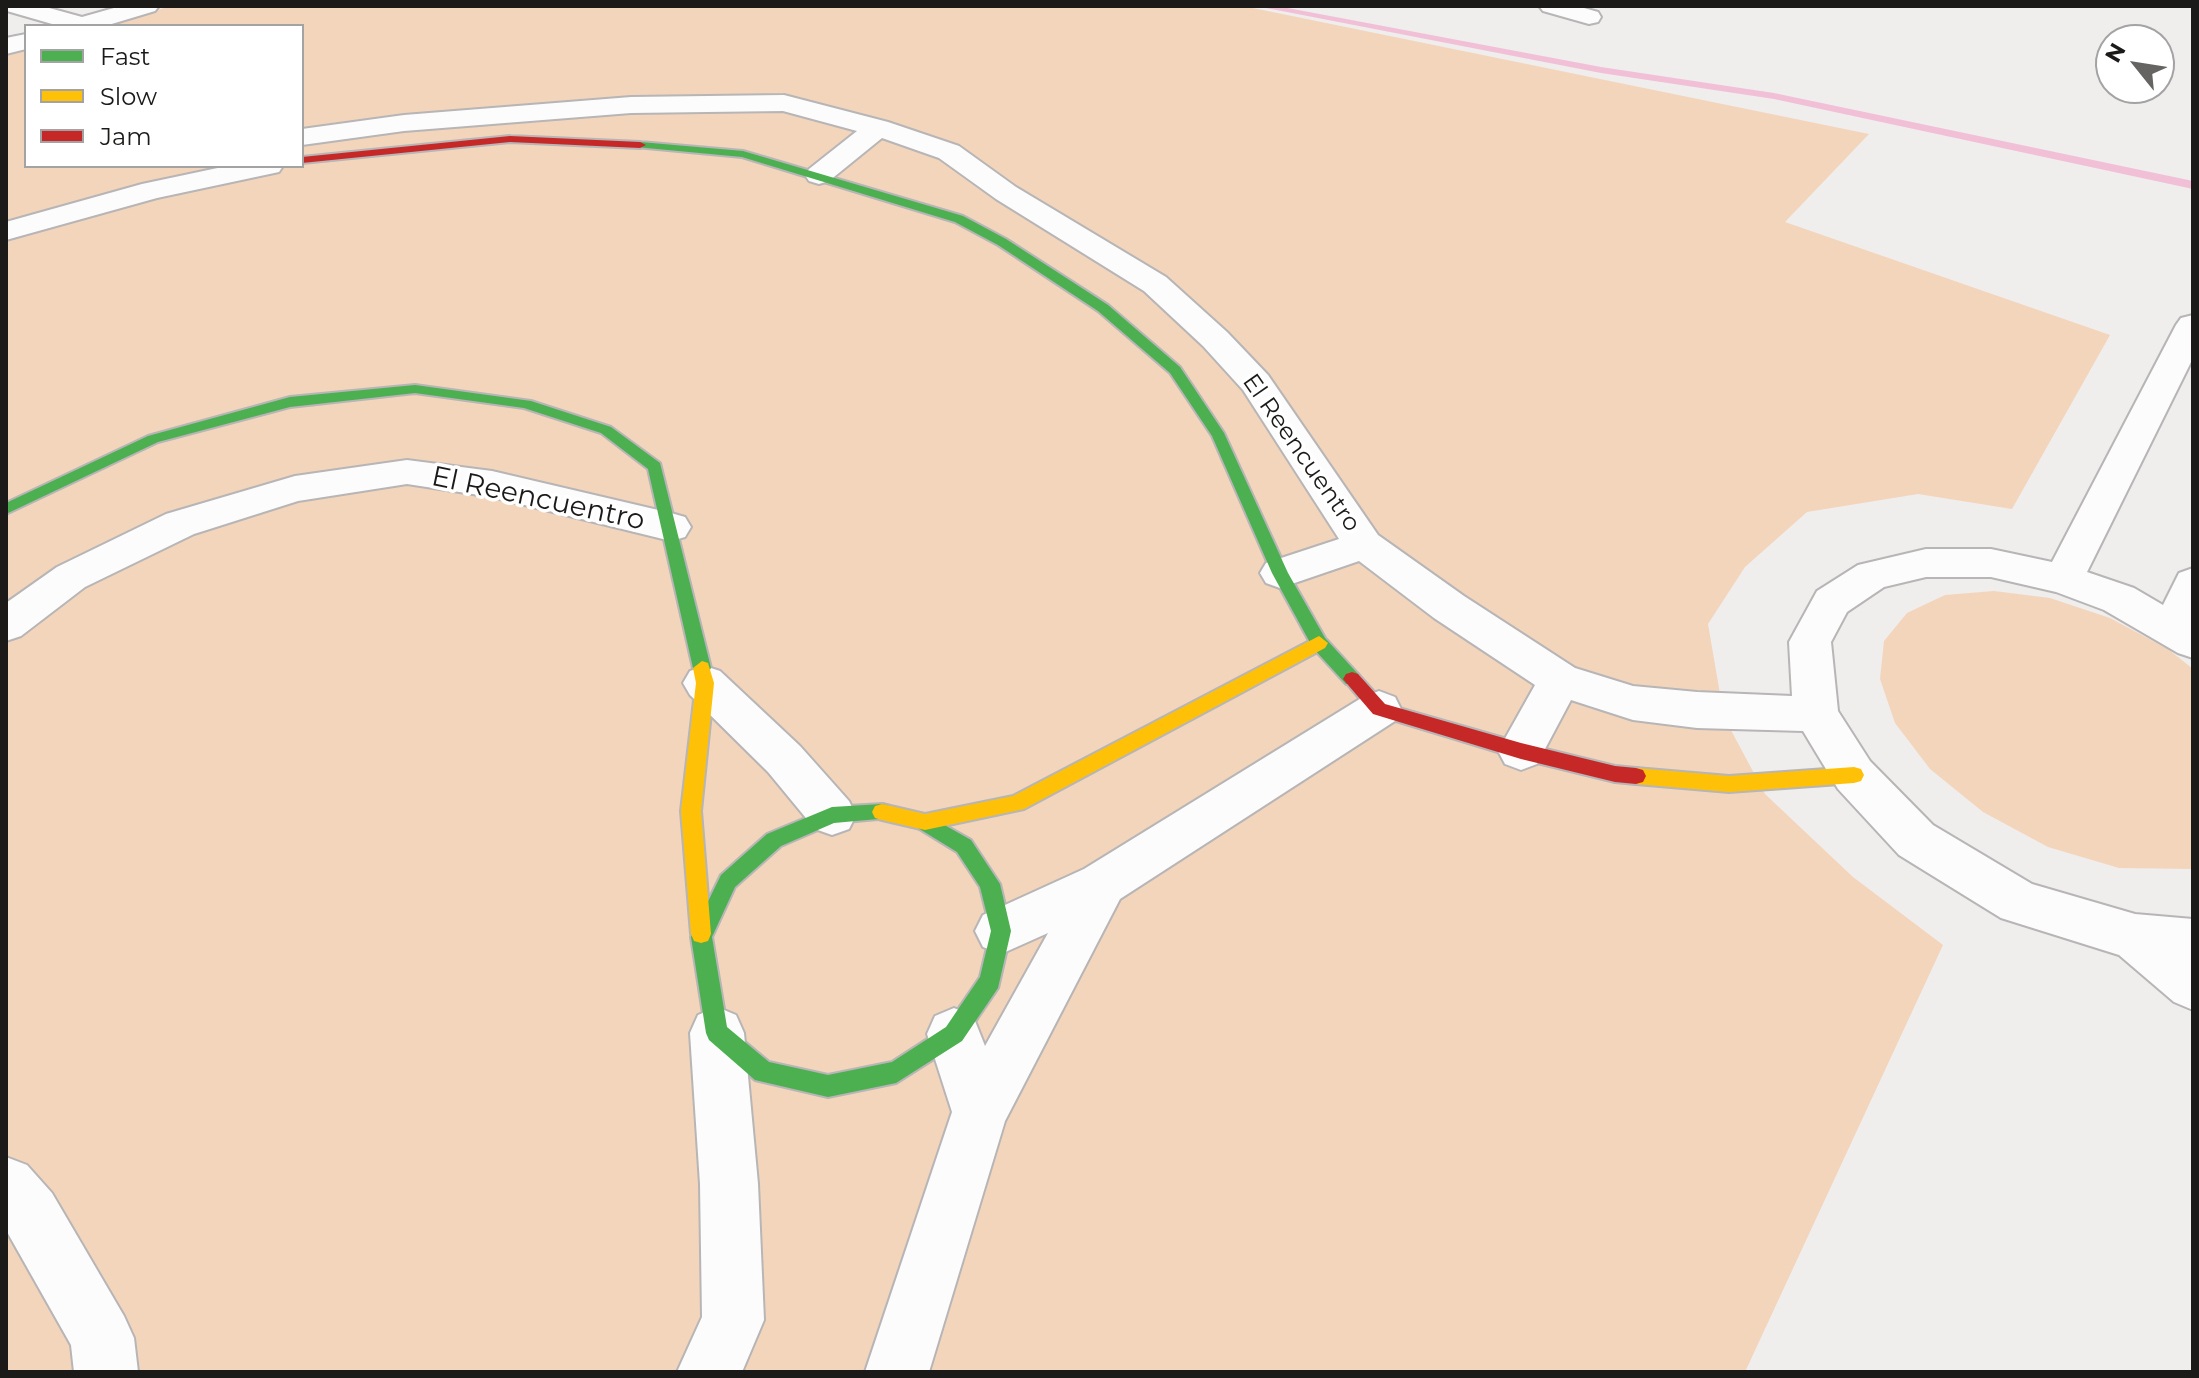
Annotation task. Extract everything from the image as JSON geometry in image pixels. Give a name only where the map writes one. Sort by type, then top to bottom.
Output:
[{"type":"street","points":[[15,6],[81,19],[147,6]]},
{"type":"street","points":[[1551,6],[1589,17]]},
{"type":"street","points":[[672,146],[714,102]]},
{"type":"street","name":"El Reencuentro","points":[[304,137],[404,123],[631,105],[784,103],[878,128],[949,152],[1006,193],[1155,284],[1215,339],[1256,383],[1364,545],[1449,607],[1560,680],[1633,703],[1697,710],[1816,714]]},
{"type":"street","points":[[819,175],[878,128]]},
{"type":"street","points":[[304,160],[510,139],[672,146],[743,154],[959,219],[1002,242],[1103,308],[1175,370],[1219,436],[1280,573],[1319,643],[1379,709],[1521,751],[1615,774],[1729,784],[1854,775]]},
{"type":"street","points":[[6,206],[147,168]]},
{"type":"street","points":[[6,231],[152,190],[259,168]]},
{"type":"street","points":[[2063,579],[2193,325]]},
{"type":"street","name":"El Reencuentro","points":[[6,509],[153,439],[290,402],[415,389],[526,404],[606,430],[655,467],[705,683],[691,811],[701,937]]},
{"type":"street","name":"El Reencuentro","points":[[6,625],[71,577],[180,524],[295,489],[393,474],[407,472],[492,484],[671,527]]},
{"type":"street","name":"El Reencuentro","points":[[1280,573],[1364,545]]},
{"type":"street","points":[[2193,583],[2183,635],[2119,599],[2063,579],[1991,563],[1926,563],[1872,575],[1832,602],[1810,642],[1816,714],[1854,775],[1916,840],[2019,902],[2135,937],[2193,942]]},
{"type":"street","points":[[925,822],[1017,803],[1319,643]]},
{"type":"street","points":[[1521,751],[1560,680]]},
{"type":"street","points":[[705,683],[784,759],[832,815]]},
{"type":"street","points":[[1001,931],[1102,884],[1379,709]]},
{"type":"street","points":[[709,1372],[733,1320],[729,1184],[717,1033],[701,937],[728,881],[774,840],[832,815],[880,812],[925,822],[964,846],[990,884],[1001,931],[990,981],[954,1034],[896,1072],[828,1086],[763,1072],[717,1033]]},
{"type":"street","points":[[897,1372],[980,1112],[1102,884]]},
{"type":"street","points":[[2135,937],[2193,985]]},
{"type":"street","points":[[954,1034],[980,1112]]},
{"type":"street","points":[[6,1186],[31,1214],[102,1338],[106,1372]]},
{"type":"shaded area","points":[[171,6],[1243,6],[1869,134],[1785,222],[2110,335],[2012,509],[1918,494],[1807,512],[1745,567],[1708,624],[1724,717],[1765,794],[1853,877],[1943,945],[1745,1372],[6,1372],[6,55],[24,50],[24,168],[304,168],[304,24],[110,24]]},
{"type":"shaded area","points":[[1994,591],[2050,598],[2110,618],[2168,649],[2193,669],[2193,869],[2119,868],[2048,847],[1983,812],[1930,769],[1895,723],[1880,679],[1884,641],[1907,613],[1945,595]]},
{"type":"waterway","points":[[1261,6],[1601,70],[1774,96],[2193,185]]},
{"type":"traffic: fast","points":[[640,145],[743,154],[959,219],[1002,242],[1103,308],[1175,370],[1219,436],[1280,573],[1319,643],[1352,679]]},
{"type":"traffic: fast","points":[[6,509],[153,439],[290,402],[415,389],[526,404],[606,430],[655,467],[702,668]]},
{"type":"traffic: fast","points":[[882,812],[832,815],[774,840],[728,881],[701,937],[717,1033],[763,1072],[828,1086],[896,1072],[954,1034],[990,981],[1001,931],[990,884],[964,846],[925,822]]},
{"type":"traffic: slow","points":[[882,812],[925,822],[1017,803],[1319,643]]},
{"type":"traffic: slow","points":[[701,934],[691,811],[705,683],[702,668]]},
{"type":"traffic: slow","points":[[1636,776],[1729,784],[1854,775]]},
{"type":"traffic: jam","points":[[304,160],[510,139],[640,145]]},
{"type":"traffic: jam","points":[[1352,679],[1379,709],[1521,751],[1615,774],[1636,776]]}]
